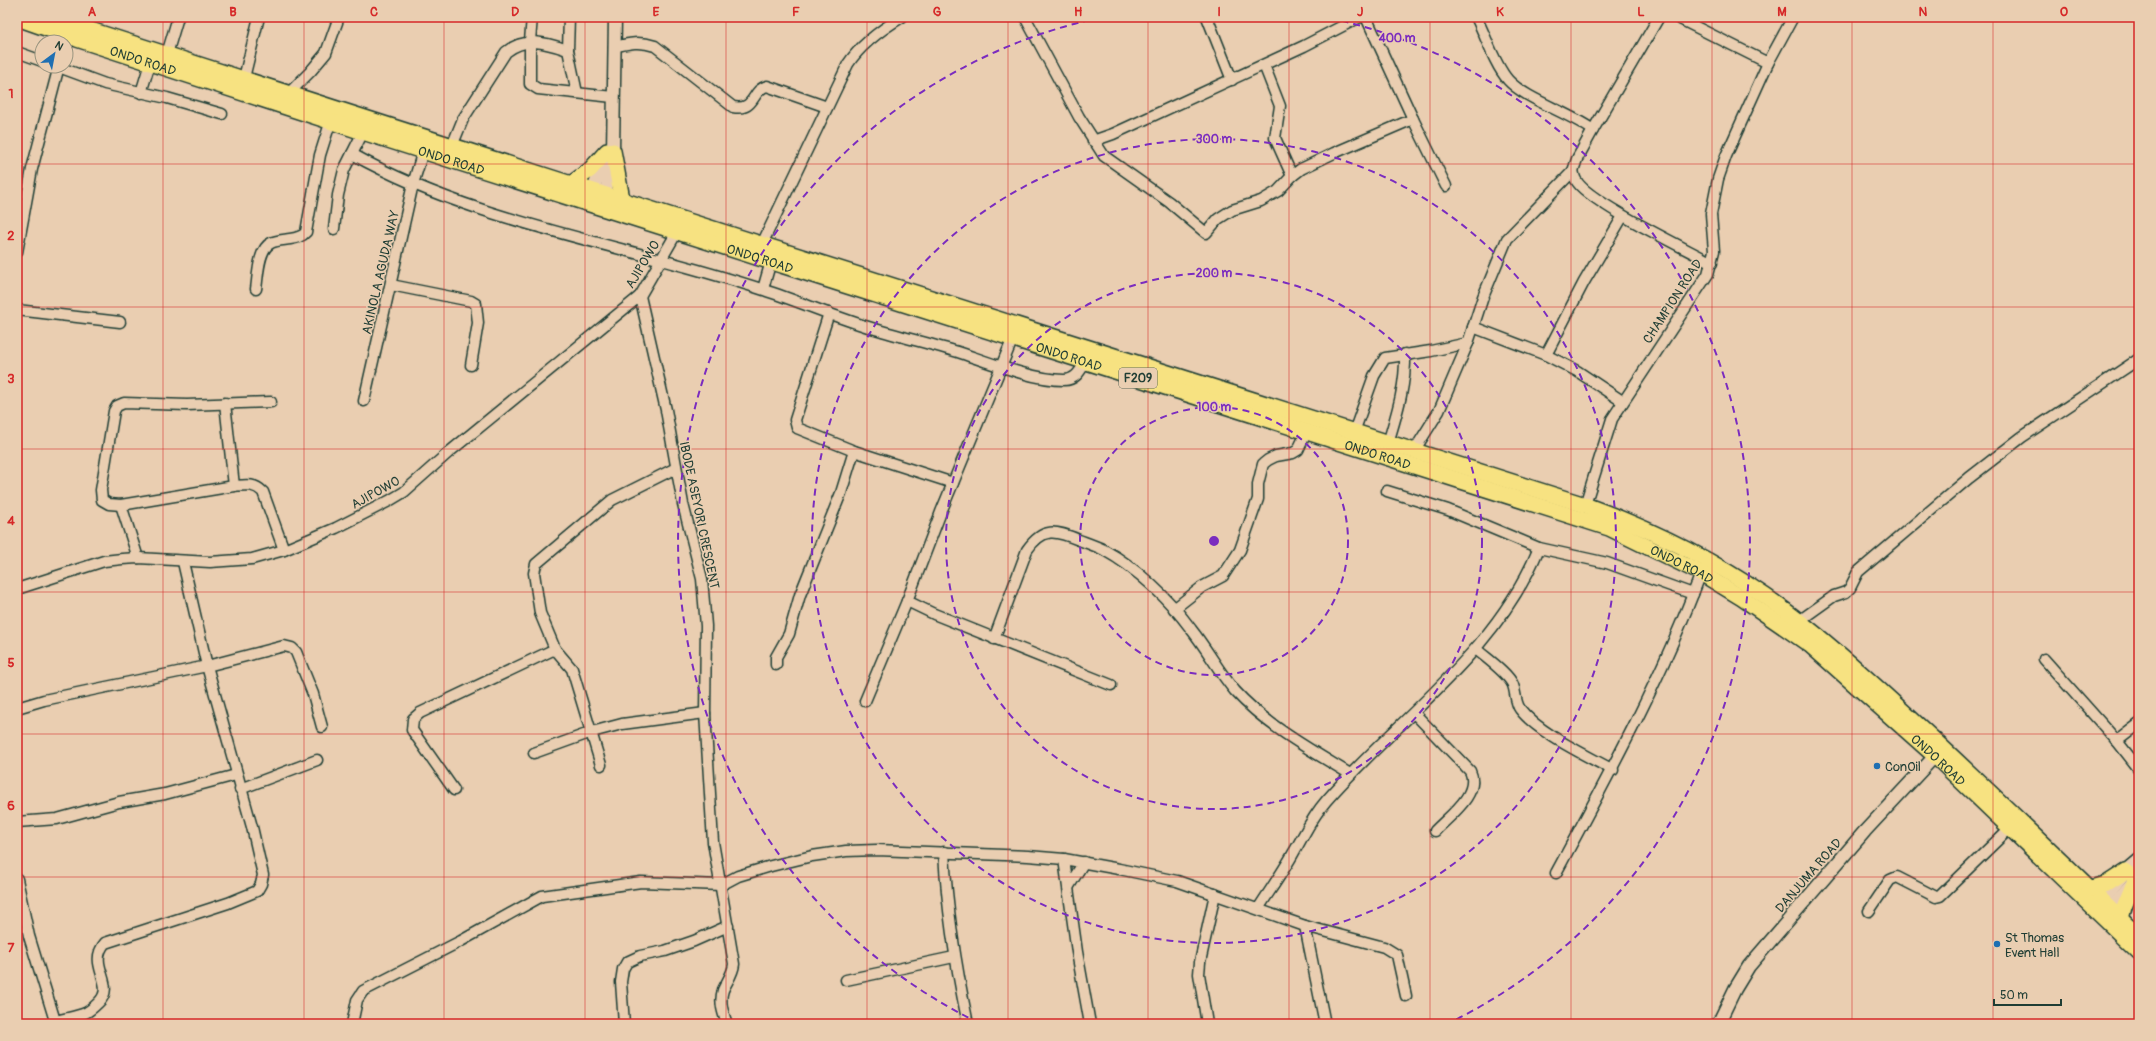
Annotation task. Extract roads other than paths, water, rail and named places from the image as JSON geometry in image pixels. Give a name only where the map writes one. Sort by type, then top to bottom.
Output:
[{"type":"main road","name":"ONDO ROAD","points":[[50,17],[289,93],[333,114],[363,132],[423,151],[597,198],[622,199],[762,244],[1204,392],[1307,431],[1609,528],[1701,573],[1742,598],[1810,645],[1896,713],[1935,756],[2010,828],[2102,909],[2122,919],[2139,936]]},
{"type":"main road","name":"ONDO ROAD","points":[[17,18],[51,34]]},
{"type":"main road","name":"ONDO ROAD","points":[[74,44],[452,146],[570,184],[597,198],[676,232],[1086,361],[1354,432],[1585,505],[1650,530],[1700,557],[1764,595],[1799,621],[1896,713],[2089,889],[2102,909],[2139,952]]},
{"type":"main road","points":[[570,184],[590,170],[610,147]]},
{"type":"main road","points":[[610,147],[622,199]]},
{"type":"main road","points":[[2089,889],[2133,875]]},
{"type":"main road","points":[[2122,919],[2133,875]]},
{"type":"street","points":[[167,54],[178,17]]},
{"type":"street","points":[[244,78],[259,17]]},
{"type":"street","points":[[289,93],[326,53],[339,17]]},
{"type":"street","points":[[532,17],[530,41],[530,84],[538,89],[613,97]]},
{"type":"street","points":[[569,17],[568,50],[578,93]]},
{"type":"street","points":[[597,198],[610,147],[615,17]]},
{"type":"street","points":[[762,244],[841,76],[855,53],[872,38],[902,17]]},
{"type":"street","points":[[1025,17],[1093,141],[1104,156],[1169,202],[1206,233],[1218,219],[1232,210],[1261,201],[1278,191],[1292,176],[1334,153],[1413,119]]},
{"type":"street","points":[[1207,17],[1232,80]]},
{"type":"street","points":[[1093,141],[1113,134],[1232,80],[1360,17]]},
{"type":"street","points":[[1366,17],[1446,186]]},
{"type":"street","points":[[1476,17],[1501,71],[1509,82],[1522,92],[1576,119],[1593,130]]},
{"type":"street","points":[[1414,451],[1439,411],[1468,343],[1508,239],[1573,170],[1577,159],[1593,130],[1659,17]]},
{"type":"street","points":[[1676,17],[1768,63]]},
{"type":"street","name":"CHAMPION ROAD","points":[[1585,505],[1604,439],[1612,419],[1622,401],[1708,274],[1714,251],[1711,214],[1718,179],[1726,156],[1768,63],[1793,17]]},
{"type":"street","points":[[452,146],[463,119],[499,61],[512,47],[530,41],[543,42],[568,50]]},
{"type":"street","points":[[614,47],[632,42],[644,42],[655,46],[733,107],[742,108],[748,105],[762,87],[767,86],[827,107]]},
{"type":"street","points":[[17,52],[34,58]]},
{"type":"street","points":[[141,93],[150,63]]},
{"type":"street","points":[[1264,65],[1280,106],[1275,138],[1292,176]]},
{"type":"street","points":[[74,72],[105,84],[167,98],[222,114]]},
{"type":"street","points":[[17,252],[32,168],[56,74]]},
{"type":"street","points":[[256,289],[262,254],[266,247],[271,242],[294,239],[303,236],[306,232],[320,155],[333,114]]},
{"type":"street","points":[[334,229],[338,195],[344,170],[363,132]]},
{"type":"street","name":"AKINOLA AGUDA WAY","points":[[364,400],[392,285],[413,184],[423,151]]},
{"type":"street","points":[[352,154],[413,184],[508,217],[763,289],[873,329],[957,352],[1001,367],[1053,380],[1066,381],[1078,375],[1086,361]]},
{"type":"street","points":[[1573,170],[1576,180],[1584,189],[1623,216],[1712,263]]},
{"type":"street","points":[[1546,355],[1584,282],[1623,216]]},
{"type":"street","name":"AJIPOWO","points":[[17,589],[104,561],[138,558],[183,562],[252,559],[284,550],[336,528],[404,492],[448,453],[640,296],[676,232]]},
{"type":"street","points":[[763,289],[770,261]]},
{"type":"street","points":[[392,285],[471,301],[476,304],[478,323],[471,365]]},
{"type":"street","name":"IBODE ASEYORI CRESCENT","points":[[640,296],[666,410],[683,504],[702,579],[706,626],[705,713],[713,842],[734,964],[733,972],[723,991],[721,1004],[727,1024]]},
{"type":"street","points":[[17,310],[120,322]]},
{"type":"street","points":[[829,313],[806,379],[795,424],[797,428],[854,451],[953,483]]},
{"type":"street","points":[[1473,327],[1546,355],[1577,370],[1622,401]]},
{"type":"street","points":[[865,701],[1013,338]]},
{"type":"street","points":[[1354,432],[1380,363],[1385,358],[1431,351],[1468,343]]},
{"type":"street","points":[[1388,443],[1406,376],[1406,354]]},
{"type":"street","points":[[1799,621],[1834,596],[1846,592],[1850,588],[1858,572],[1969,478],[2022,437],[2139,359]]},
{"type":"street","points":[[271,402],[225,404],[124,403],[117,406],[114,411],[101,490],[102,500],[109,504],[121,505],[250,484],[258,487],[263,492],[284,550]]},
{"type":"street","points":[[225,404],[234,486]]},
{"type":"street","points":[[1174,609],[1202,587],[1223,576],[1226,572],[1240,550],[1258,499],[1258,484],[1263,464],[1272,458],[1298,450],[1307,431]]},
{"type":"street","points":[[776,665],[776,657],[789,634],[800,595],[841,493],[854,451]]},
{"type":"street","points":[[601,765],[572,669],[555,649],[540,613],[534,573],[536,564],[617,496],[676,468]]},
{"type":"street","points":[[1387,491],[1448,510],[1539,548],[1607,563],[1693,594]]},
{"type":"street","points":[[121,505],[138,558]]},
{"type":"street","points":[[994,639],[1027,550],[1035,539],[1043,533],[1054,532],[1104,550],[1143,578],[1174,609],[1191,628],[1235,691],[1261,715],[1313,752],[1350,774]]},
{"type":"street","points":[[1258,909],[1294,852],[1311,821],[1350,774],[1414,713],[1476,649],[1506,611],[1528,574],[1539,548]]},
{"type":"street","points":[[17,880],[29,936],[56,1022],[88,1012],[104,998],[107,990],[99,958],[102,948],[106,943],[166,924],[257,891],[261,884],[263,875],[252,827],[240,789],[207,666],[183,562]]},
{"type":"street","points":[[1556,874],[1613,770],[1670,651],[1701,573]]},
{"type":"street","points":[[907,601],[994,639],[1110,685]]},
{"type":"street","points":[[17,708],[44,700],[207,666],[284,646],[292,648],[296,652],[313,694],[322,727]]},
{"type":"street","points":[[454,790],[412,730],[413,719],[420,713],[480,683],[555,649]]},
{"type":"street","points":[[1476,649],[1508,678],[1513,686],[1516,702],[1530,719],[1571,747],[1613,770]]},
{"type":"street","points":[[2044,659],[2117,741],[2139,769]]},
{"type":"street","points":[[534,752],[592,732],[622,724],[705,713]]},
{"type":"street","points":[[1414,713],[1470,771],[1474,778],[1473,787],[1465,800],[1435,831]]},
{"type":"street","points":[[2117,741],[2139,724]]},
{"type":"street","name":"DANJUMA ROAD","points":[[1718,1024],[1735,989],[1749,966],[1855,843],[1935,756]]},
{"type":"street","points":[[240,789],[317,760]]},
{"type":"street","points":[[17,822],[57,819],[119,802],[165,794],[236,774]]},
{"type":"street","points":[[1869,911],[1890,880],[1897,877],[1936,898],[1940,896],[2010,828]]},
{"type":"street","points":[[352,1024],[357,1000],[362,991],[461,941],[542,896],[640,882],[720,885],[738,876],[812,856],[846,851],[877,850],[944,852],[1064,859],[1177,881],[1305,926],[1384,946],[1392,951],[1398,960],[1406,996]]},
{"type":"street","points":[[944,852],[946,893],[954,957],[968,1024]]},
{"type":"street","points":[[1064,859],[1069,886],[1077,952],[1090,1024]]},
{"type":"street","points":[[2102,909],[2133,875],[2139,860]]},
{"type":"street","points":[[1069,886],[1084,862]]},
{"type":"street","points":[[1207,1024],[1199,974],[1200,962],[1215,894]]},
{"type":"street","points":[[624,1024],[620,982],[623,969],[627,962],[640,956],[665,951],[694,941],[728,926]]},
{"type":"street","points":[[1305,926],[1325,1024]]},
{"type":"street","points":[[846,980],[954,957]]},
{"type":"place","name":"ConOil","points":[[1877,766]]},
{"type":"place","name":"St Thomas Event Hall","points":[[1997,944]]}]
